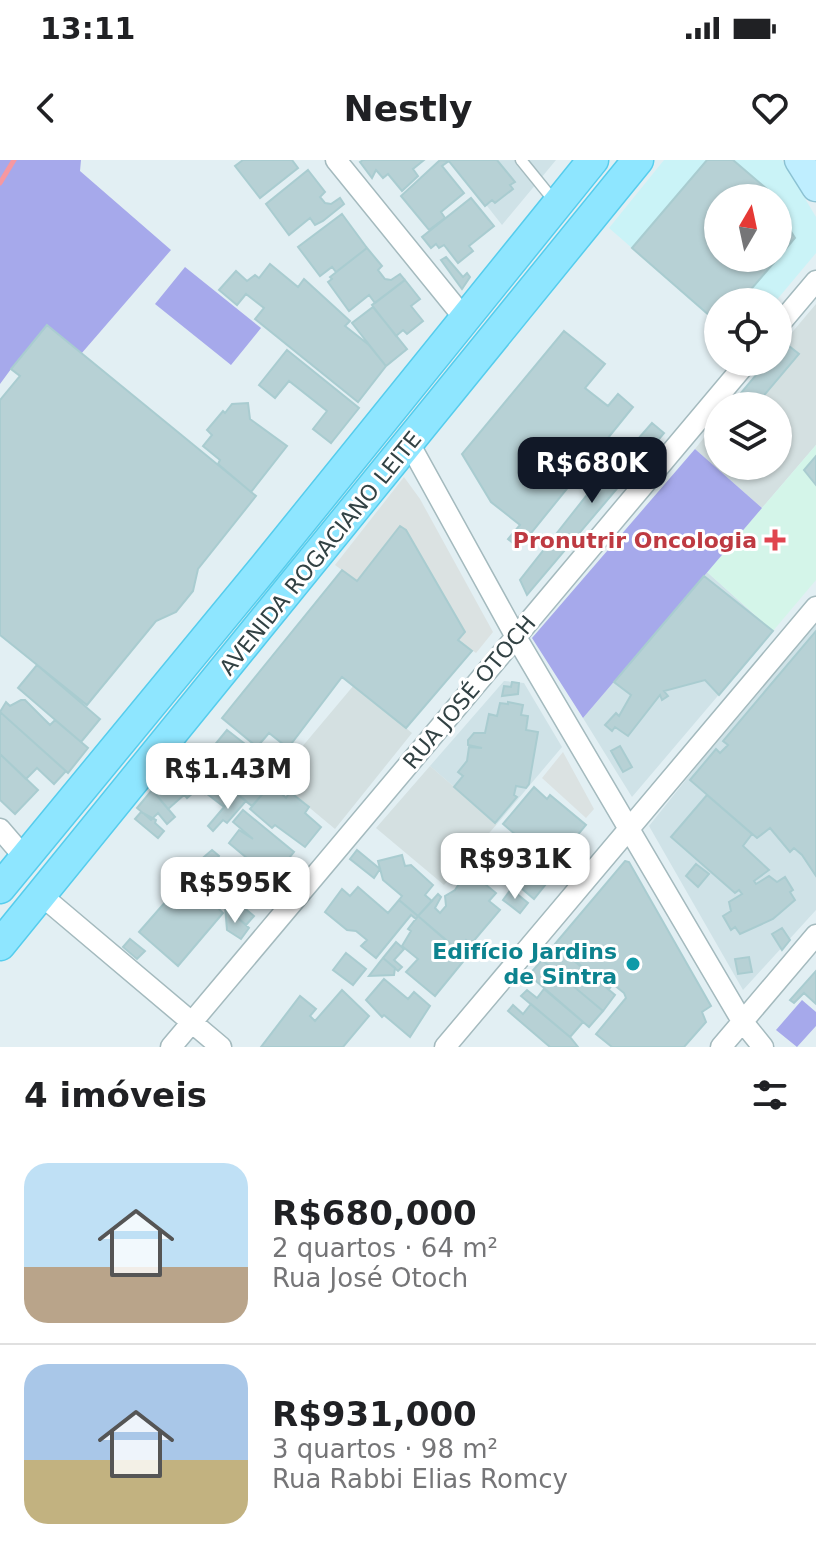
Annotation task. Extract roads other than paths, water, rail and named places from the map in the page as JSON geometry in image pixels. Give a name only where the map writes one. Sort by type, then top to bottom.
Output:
[{"type":"main road","name":"AVENIDA ROGACIANO LEITE","points":[[0,888],[239,599],[593,160]]},
{"type":"main road","name":"AVENIDA ROGACIANO LEITE","points":[[0,945],[638,160]]},
{"type":"main road","points":[[239,599],[238,614],[243,620],[252,624],[265,620]]},
{"type":"main road","points":[[168,685],[177,682],[190,685],[194,689],[196,707]]},
{"type":"street","points":[[336,160],[465,319]]},
{"type":"street","points":[[799,160],[816,187]]},
{"type":"street","points":[[792,309],[816,281]]},
{"type":"street","name":"RUA JOSÉ OTOCH","points":[[171,1047],[735,376]]},
{"type":"street","points":[[409,443],[628,831],[742,1021],[763,1047]]},
{"type":"street","points":[[445,1047],[816,607]]},
{"type":"street","points":[[0,829],[25,858]]},
{"type":"street","points":[[41,895],[221,1047]]},
{"type":"street","points":[[721,1047],[816,935]]},
{"type":"lane","points":[[521,160],[538,179],[563,198]]},
{"type":"lane","points":[[538,179],[563,198]]},
{"type":"waterway","points":[[0,183],[14,160]]},
{"type":"place","name":"Pronutrir Oncologia","points":[[775,540]]},
{"type":"place","name":"Edifício Jardins de Sintra","points":[[633,964]]}]
